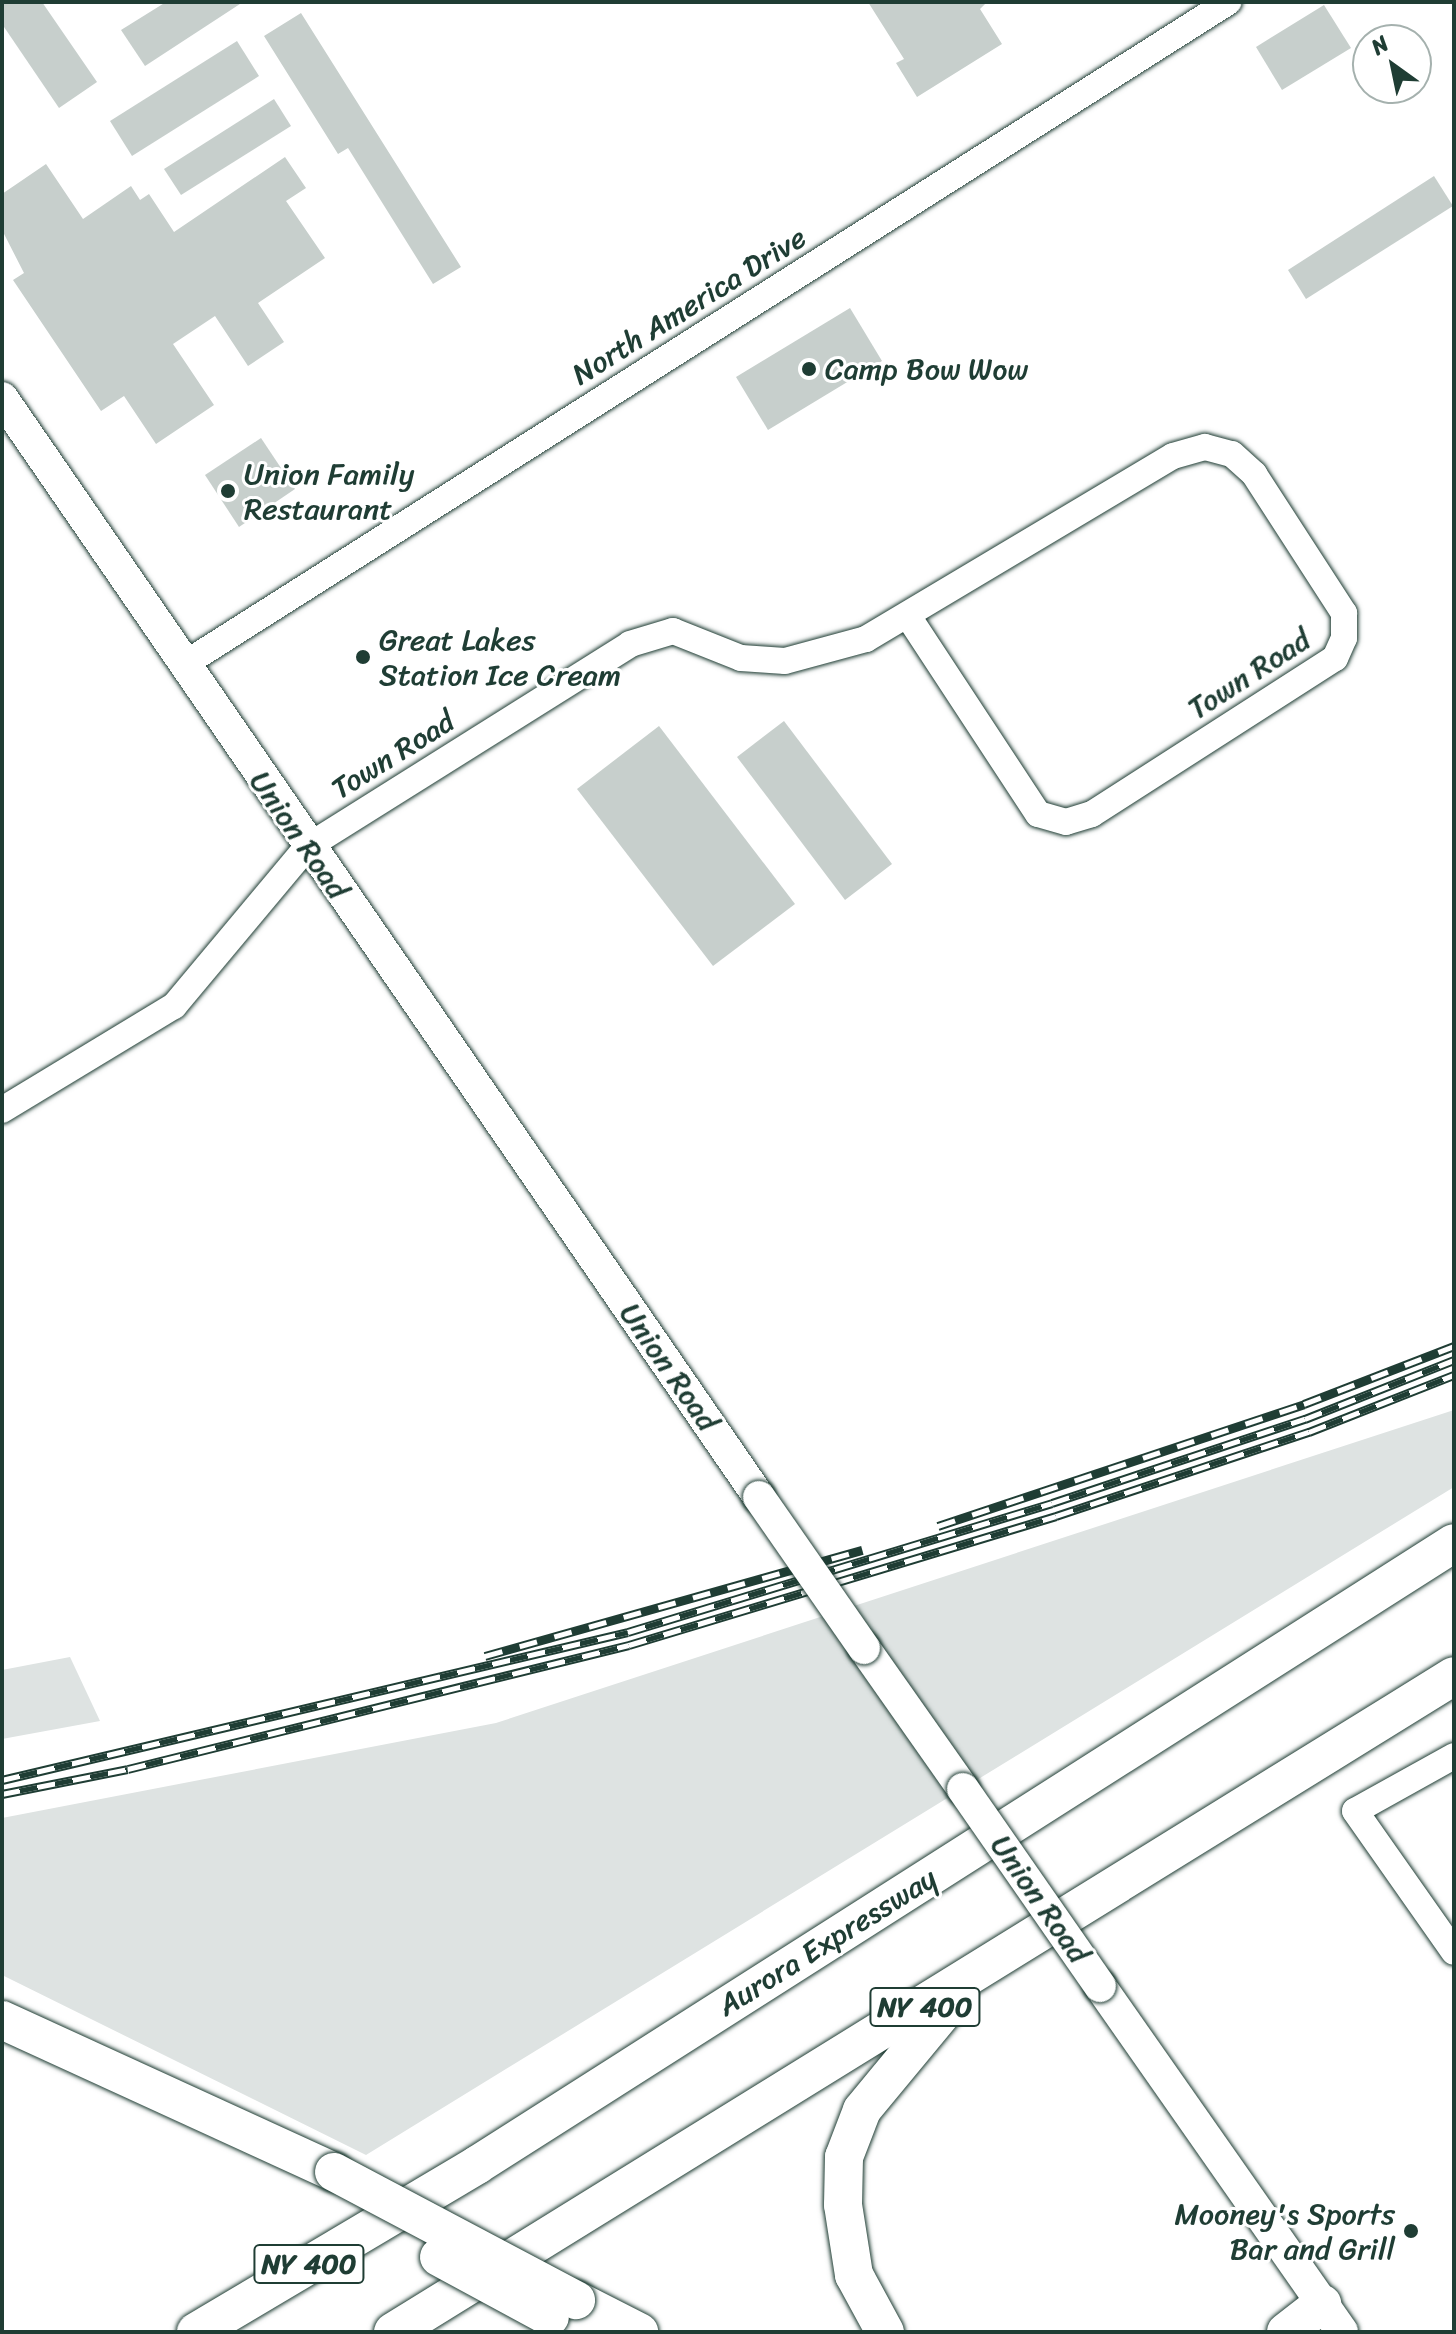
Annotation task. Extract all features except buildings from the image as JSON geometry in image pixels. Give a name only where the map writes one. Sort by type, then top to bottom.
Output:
[{"type":"highway","name":"Aurora Expressway","points":[[196,2332],[477,2165],[1454,1543]]},
{"type":"highway","name":"NY 400","points":[[393,2332],[978,1975],[1454,1676]]},
{"type":"highway","points":[[885,2332],[854,2275],[843,2205],[844,2157],[862,2110],[899,2058],[978,1975]]},
{"type":"highway","points":[[2,2020],[324,2180],[568,2316],[639,2332]]},
{"type":"highway","points":[[2,2040],[39,2050],[324,2180]]},
{"type":"highway","points":[[1286,2332],[1332,2318]]},
{"type":"main road","name":"Union Road","points":[[2,398],[307,847],[1332,2318]]},
{"type":"street","name":"North America Drive","points":[[183,665],[1228,2]]},
{"type":"street","name":"Town Road","points":[[2,1110],[174,1006],[307,847],[630,644],[673,631],[741,658],[785,661],[866,639],[1173,456],[1205,447],[1232,454],[1254,474],[1344,613],[1344,638],[1335,658],[1092,814],[1066,822],[1038,814],[908,616]]},
{"type":"street","points":[[1454,1756],[1355,1811],[1454,1952]]},
{"type":"shaded area","points":[[1454,1410],[1454,1487],[366,2155],[2,1975],[2,1818],[496,1723]]},
{"type":"shaded area","points":[[70,1657],[100,1721],[2,1739],[2,1670]]},
{"type":"railway","points":[[938,1526],[1304,1404],[1454,1346]]},
{"type":"railway","points":[[2,1780],[628,1632],[1052,1503],[1305,1419],[1454,1360]]},
{"type":"railway","points":[[2,1794],[128,1769],[629,1645],[1056,1516],[1309,1432],[1454,1375]]},
{"type":"railway","points":[[485,1656],[862,1550]]},
{"type":"place","name":"Camp Bow Wow","points":[[809,369]]},
{"type":"place","name":"Union Family Restaurant","points":[[228,491]]},
{"type":"place","name":"Great Lakes Station Ice Cream","points":[[363,657]]},
{"type":"place","name":"Mooney's Sports Bar and Grill","points":[[1411,2231]]}]
